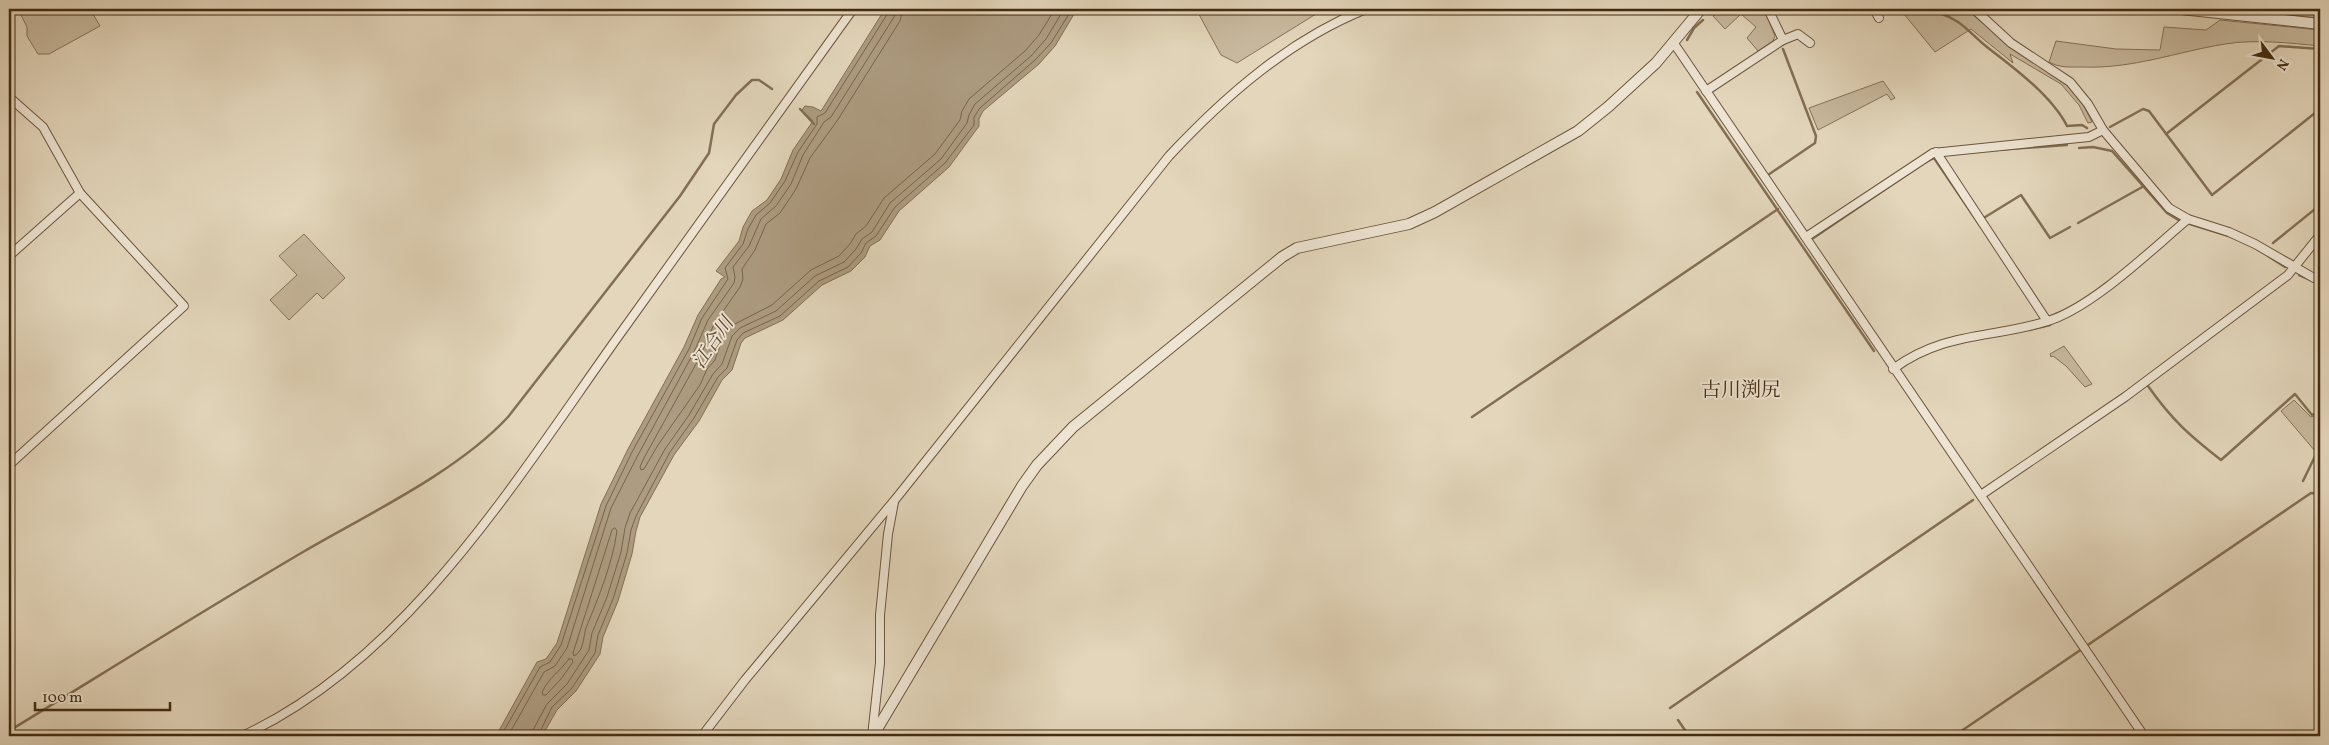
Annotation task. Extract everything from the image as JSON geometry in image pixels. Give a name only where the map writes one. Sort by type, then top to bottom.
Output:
[{"type":"street","points":[[242,736],[314,694],[357,661],[396,625],[438,581],[542,444],[853,9]]},
{"type":"street","points":[[702,736],[895,500],[1135,198],[1204,119],[1266,67],[1326,28],[1366,9]]},
{"type":"street","points":[[872,736],[1022,486],[1037,465],[1073,427],[1282,257],[1304,246],[1409,224],[1435,212],[1578,131],[1608,107],[1656,63],[1700,9]]},
{"type":"street","points":[[1768,9],[1783,40]]},
{"type":"street","points":[[1874,9],[1879,18]]},
{"type":"street","points":[[1974,9],[2011,43],[2070,82],[2088,104],[2102,130],[2168,208],[2188,219],[2229,232],[2314,278],[2320,279]]},
{"type":"street","points":[[2181,9],[2320,24]]},
{"type":"street","points":[[1706,91],[1783,40],[1798,34],[1810,43]]},
{"type":"street","points":[[1673,42],[1854,307],[1893,369],[2144,736]]},
{"type":"street","points":[[9,97],[42,127],[80,193],[184,306],[9,465]]},
{"type":"street","points":[[1806,237],[1936,152],[2089,137],[2102,130]]},
{"type":"street","points":[[1936,152],[2047,321]]},
{"type":"street","points":[[9,256],[80,193]]},
{"type":"street","points":[[1893,369],[1908,358],[1943,342],[2047,321],[2097,294],[2188,219]]},
{"type":"street","points":[[1980,495],[2125,397],[2288,275],[2320,234]]},
{"type":"street","points":[[872,736],[880,663],[880,615],[888,534],[895,500]]},
{"type":"shaded area","points":[[18,9],[90,9],[100,26],[49,54],[38,54],[27,36],[27,27]]},
{"type":"shaded area","points":[[1196,9],[1324,9],[1237,63],[1221,55]]},
{"type":"shaded area","points":[[1722,9],[1764,9],[1775,36],[1773,41],[1758,51],[1747,38],[1756,27],[1741,14],[1725,29],[1713,16]]},
{"type":"shaded area","points":[[1932,9],[1966,9],[2008,44],[2062,79],[2082,103],[2092,122],[2088,123],[2079,105],[2061,84],[2010,54],[2013,63],[1971,29],[1935,52],[1904,14]]},
{"type":"shaded area","points":[[2227,9],[2320,9],[2320,18]]},
{"type":"shaded area","points":[[2220,20],[2320,30],[2320,46],[2249,42],[2207,47],[2137,63],[2101,67],[2069,67],[2049,62],[2056,41],[2116,49],[2160,50],[2164,27],[2206,30]]},
{"type":"shaded area","points":[[1883,81],[1895,98],[1891,100],[1887,94],[1818,130],[1809,108]]},
{"type":"shaded area","points":[[304,234],[345,278],[323,299],[317,293],[289,320],[270,300],[297,275],[279,256]]},
{"type":"shaded area","points":[[2064,346],[2092,384],[2085,387],[2066,366],[2053,356],[2051,357],[2050,354]]},
{"type":"shaded area","points":[[2294,400],[2311,417],[2320,414],[2320,440],[2315,451],[2281,411]]},
{"type":"water","name":"江合川","points":[[885,9],[1077,9],[1055,46],[1039,64],[983,111],[979,119],[979,126],[949,167],[899,211],[880,240],[870,246],[865,257],[851,271],[822,285],[783,320],[745,338],[741,343],[732,370],[722,380],[699,421],[674,455],[640,517],[632,554],[618,601],[603,637],[600,654],[576,691],[557,710],[542,736],[496,736],[537,662],[546,659],[557,643],[601,504],[628,449],[684,347],[698,315],[721,279],[725,277],[716,271],[739,241],[743,227],[752,211],[767,200],[781,179],[793,150],[813,121],[802,110],[805,106],[821,111]]},
{"type":"waterway","points":[[1710,14],[1717,9]]},
{"type":"waterway","points":[[1918,9],[1938,13],[1958,22],[2042,93],[2067,126],[2082,125],[2087,128]]},
{"type":"waterway","points":[[1687,40],[1694,28],[1703,20]]},
{"type":"waterway","points":[[2166,134],[2279,46],[2320,49]]},
{"type":"waterway","points":[[1768,175],[1815,143],[1816,136],[1783,49]]},
{"type":"waterway","points":[[9,731],[192,618],[411,491],[464,456],[487,437],[508,417],[680,196],[709,153],[714,124],[736,95],[752,80],[759,80],[772,89]]},
{"type":"waterway","points":[[1697,92],[1874,351]]},
{"type":"waterway","points":[[800,109],[814,124]]},
{"type":"waterway","points":[[2110,127],[2143,109],[2149,111],[2212,195],[2320,109]]},
{"type":"waterway","points":[[1996,150],[2067,145]]},
{"type":"waterway","points":[[2079,148],[2093,147],[2112,151],[2167,213],[2180,221]]},
{"type":"waterway","points":[[1922,164],[1934,158],[1981,227]]},
{"type":"waterway","points":[[1812,239],[1918,167]]},
{"type":"waterway","points":[[2078,223],[2144,186]]},
{"type":"waterway","points":[[1982,219],[2021,195],[2050,238],[2070,227]]},
{"type":"waterway","points":[[2273,243],[2320,205]]},
{"type":"waterway","points":[[1472,417],[1778,209]]},
{"type":"waterway","points":[[2190,224],[2232,237]]},
{"type":"waterway","points":[[2268,256],[2285,267]]},
{"type":"waterway","points":[[2299,275],[2320,284]]},
{"type":"waterway","points":[[2029,330],[2050,325]]},
{"type":"waterway","points":[[2148,386],[2182,426],[2199,443],[2221,460],[2295,394],[2312,415],[2320,411]]},
{"type":"waterway","points":[[2303,481],[2320,446]]},
{"type":"waterway","points":[[1954,736],[2311,493],[2320,494]]},
{"type":"waterway","points":[[1670,708],[1973,500]]},
{"type":"waterway","points":[[1678,720],[1689,736]]},
{"type":"district","name":"古川渕尻","points":[[1741,389]]}]
